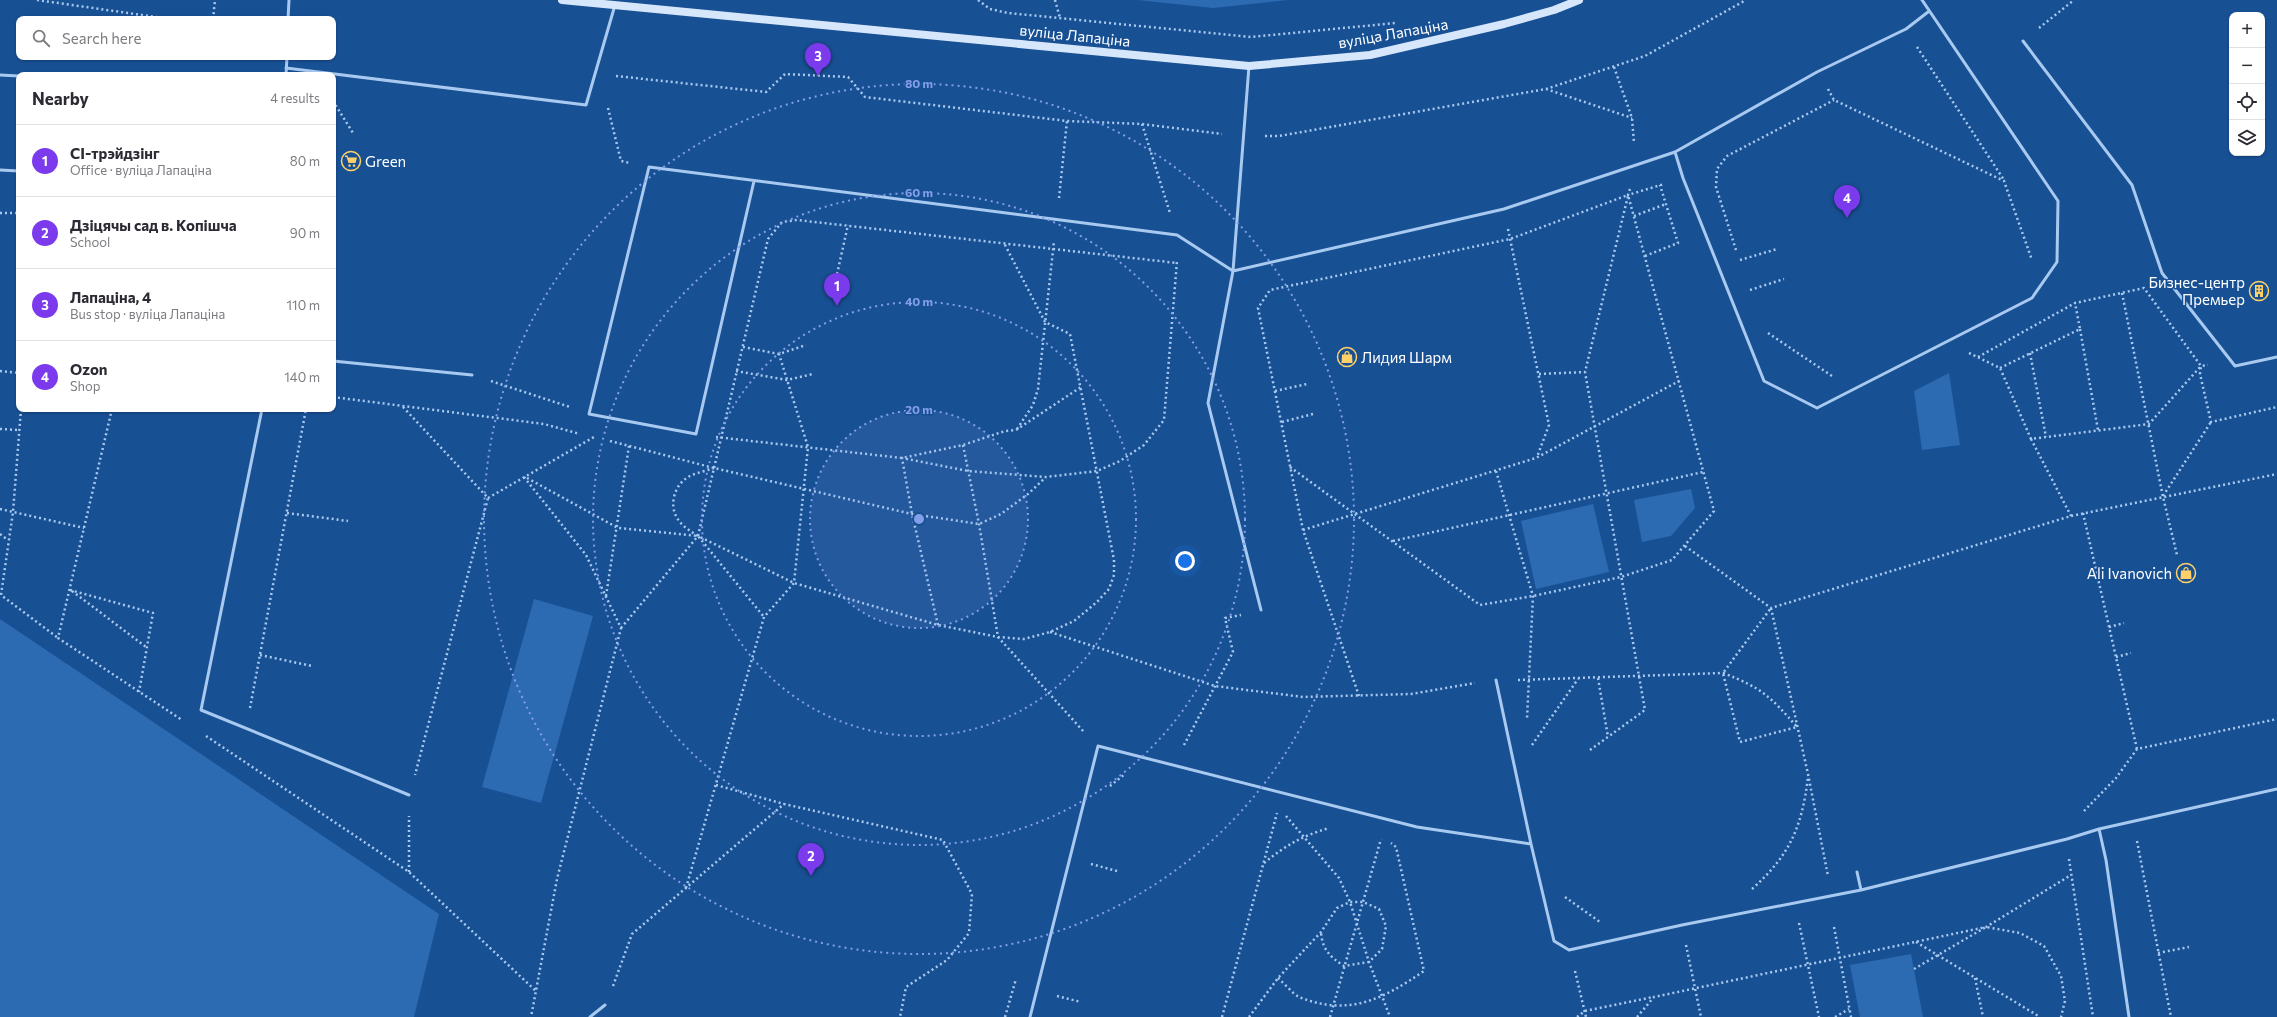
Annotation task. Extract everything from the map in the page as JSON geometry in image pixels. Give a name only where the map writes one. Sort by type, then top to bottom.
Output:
[{"type":"main road","name":"вуліца Лапаціна","points":[[562,0],[1249,66],[1370,55],[1504,24],[1554,10],[1579,0]]},
{"type":"lane","points":[[288,16],[289,0]]},
{"type":"lane","points":[[1675,152],[1682,178],[1764,381],[1817,408],[2032,298],[2057,262],[2058,201],[1928,12],[1922,0]]},
{"type":"lane","points":[[336,74],[586,105],[616,5]]},
{"type":"lane","points":[[754,181],[696,434],[589,414],[649,167],[1056,221],[1177,235],[1233,271],[1504,209],[1675,152],[1817,72],[1906,29],[1928,12]]},
{"type":"lane","points":[[2023,41],[2132,185],[2162,273],[2235,366],[2277,357]]},
{"type":"lane","points":[[286,60],[286,72]]},
{"type":"lane","points":[[1249,66],[1233,271],[1208,403],[1261,610]]},
{"type":"lane","points":[[286,68],[318,72]]},
{"type":"lane","points":[[0,75],[16,76]]},
{"type":"lane","points":[[0,170],[16,171]]},
{"type":"lane","points":[[336,361],[472,375]]},
{"type":"lane","points":[[261,412],[201,710],[409,795]]},
{"type":"lane","points":[[1496,680],[1531,844],[1554,941],[1569,950],[1682,925],[1861,890],[2067,839],[2099,829],[2277,789]]},
{"type":"lane","points":[[1030,1017],[1098,746],[1416,827],[1531,844]]},
{"type":"lane","points":[[2099,829],[2106,860],[2129,1017]]},
{"type":"lane","points":[[1857,872],[1861,890]]},
{"type":"lane","points":[[590,1017],[605,1005]]},
{"type":"path","points":[[37,0],[149,16]]},
{"type":"path","points":[[213,16],[215,0]]},
{"type":"path","points":[[978,0],[990,9],[1060,18],[1251,37],[1366,27],[1401,22]]},
{"type":"path","points":[[1055,0],[1060,18]]},
{"type":"path","points":[[612,75],[766,92],[785,74],[848,77],[865,97],[1067,121],[1142,124],[1243,137],[1279,136],[1546,89],[1645,56],[1746,0]]},
{"type":"path","points":[[2049,20],[2074,0]]},
{"type":"path","points":[[1906,29],[2004,181],[2032,260],[2029,267]]},
{"type":"path","points":[[1614,66],[1632,118],[1636,166]]},
{"type":"path","points":[[597,67],[621,161],[649,167]]},
{"type":"path","points":[[1546,89],[1632,118]]},
{"type":"path","points":[[1742,267],[1716,187],[1717,169],[1727,156],[1834,100],[2004,181]]},
{"type":"path","points":[[336,105],[352,133]]},
{"type":"path","points":[[1016,430],[1033,406],[1038,389],[1067,121]]},
{"type":"path","points":[[696,434],[902,458],[968,471],[1046,477],[1097,471],[1120,461],[1144,445],[1164,420],[1177,263],[1177,235],[1142,124]]},
{"type":"path","points":[[1645,256],[1678,243],[1660,185]]},
{"type":"path","points":[[1290,467],[1356,513],[1480,605],[1533,596],[1621,577],[1672,560],[1714,511],[1628,194]]},
{"type":"path","points":[[1358,696],[1303,530],[1258,308],[1270,290],[1510,238],[1628,194]]},
{"type":"path","points":[[1590,750],[1645,710],[1585,372],[1628,194]]},
{"type":"path","points":[[1634,216],[1666,204]]},
{"type":"path","points":[[1504,209],[1549,425],[1536,458]]},
{"type":"path","points":[[0,213],[16,213]]},
{"type":"path","points":[[532,1017],[557,879],[621,628],[698,536],[768,239],[782,222],[797,220],[1177,263]]},
{"type":"path","points":[[837,274],[848,226]]},
{"type":"path","points":[[714,468],[688,477],[677,488],[672,506],[676,517],[684,527],[698,536],[794,583],[938,625],[998,637],[1024,638],[1050,632],[1074,621],[1097,602],[1109,589],[1114,575],[1114,560],[1070,334],[1045,322],[1004,243]]},
{"type":"path","points":[[1740,260],[1777,249]]},
{"type":"path","points":[[1750,290],[1784,279]]},
{"type":"path","points":[[1747,282],[1752,297]]},
{"type":"path","points":[[1978,358],[2075,303],[2144,288],[2202,366]]},
{"type":"path","points":[[2122,293],[2163,497],[2177,555]]},
{"type":"path","points":[[2075,303],[2098,430]]},
{"type":"path","points":[[2000,368],[2080,329]]},
{"type":"path","points":[[1767,332],[1836,379]]},
{"type":"path","points":[[1948,341],[1978,358],[2000,368],[2030,439],[2071,516]]},
{"type":"path","points":[[743,347],[779,354],[806,345]]},
{"type":"path","points":[[2030,353],[2046,437]]},
{"type":"path","points":[[686,888],[764,617],[794,583],[808,447],[779,354]]},
{"type":"path","points":[[711,365],[787,380],[813,374]]},
{"type":"path","points":[[2202,366],[2200,374],[2211,422]]},
{"type":"path","points":[[2030,439],[2149,424],[2202,366]]},
{"type":"path","points":[[0,372],[16,373]]},
{"type":"path","points":[[1539,374],[1585,372]]},
{"type":"path","points":[[472,375],[589,414]]},
{"type":"path","points":[[1303,530],[1536,458],[1595,428],[1679,381]]},
{"type":"path","points":[[1275,391],[1307,384]]},
{"type":"path","points":[[902,458],[963,445],[1005,431],[1016,430],[1081,387]]},
{"type":"path","points":[[336,397],[544,424],[601,439]]},
{"type":"path","points":[[403,406],[488,498]]},
{"type":"path","points":[[2163,497],[2211,422],[2277,407]]},
{"type":"path","points":[[21,412],[13,512],[1,595],[58,638],[185,722]]},
{"type":"path","points":[[58,638],[111,412]]},
{"type":"path","points":[[246,728],[305,412]]},
{"type":"path","points":[[1282,422],[1313,414]]},
{"type":"path","points":[[0,429],[19,430]]},
{"type":"path","points":[[409,872],[409,795],[488,498],[594,437]]},
{"type":"path","points":[[608,441],[714,468],[912,514],[979,524],[1002,514],[1028,494],[1046,477]]},
{"type":"path","points":[[963,445],[979,524],[998,637],[1098,746]]},
{"type":"path","points":[[606,597],[618,528],[629,446]]},
{"type":"path","points":[[902,458],[912,514],[938,625]]},
{"type":"path","points":[[1496,470],[1533,596],[1527,725]]},
{"type":"path","points":[[1392,541],[1703,472]]},
{"type":"path","points":[[1723,673],[1771,608],[2082,513],[2277,474]]},
{"type":"path","points":[[524,477],[618,528],[698,536],[764,617]]},
{"type":"path","points":[[524,477],[586,555],[621,628]]},
{"type":"path","points":[[0,509],[84,528]]},
{"type":"path","points":[[287,513],[348,521]]},
{"type":"path","points":[[2082,513],[2137,749],[2277,719]]},
{"type":"path","points":[[0,534],[8,540]]},
{"type":"path","points":[[1685,546],[1771,608],[1808,774],[1828,880]]},
{"type":"path","points":[[70,590],[152,613],[139,692]]},
{"type":"path","points":[[70,590],[146,647]]},
{"type":"path","points":[[1173,765],[1233,652],[1225,618],[1261,610]]},
{"type":"path","points":[[2109,627],[2124,623]]},
{"type":"path","points":[[1050,632],[1215,686],[1302,697],[1412,694],[1496,680]]},
{"type":"path","points":[[2116,657],[2131,653]]},
{"type":"path","points":[[260,655],[312,666]]},
{"type":"path","points":[[1530,680],[1723,673],[1750,683],[1769,696],[1797,727]]},
{"type":"path","points":[[1723,673],[1740,742],[1797,727]]},
{"type":"path","points":[[1529,749],[1578,678]]},
{"type":"path","points":[[1598,678],[1608,737]]},
{"type":"path","points":[[204,736],[409,872],[537,992]]},
{"type":"path","points":[[1108,793],[1110,786],[1130,771]]},
{"type":"path","points":[[1747,893],[1771,872],[1789,849],[1805,800],[1808,774]]},
{"type":"path","points":[[716,785],[784,804],[943,840],[972,894],[969,933],[947,960],[906,987],[900,1017]]},
{"type":"path","points":[[605,1005],[632,934],[784,804]]},
{"type":"path","points":[[1222,1017],[1279,807]]},
{"type":"path","points":[[1284,813],[1339,878],[1350,902],[1369,962],[1390,1017]]},
{"type":"path","points":[[1264,863],[1287,844],[1302,836],[1334,826]]},
{"type":"path","points":[[1278,978],[1298,996],[1333,1008],[1361,1006],[1382,999],[1424,971],[1396,847],[1382,835],[1344,966],[1333,1008],[1330,1017]]},
{"type":"path","points":[[2067,839],[2071,875],[2093,1017]]},
{"type":"path","points":[[2137,841],[2171,1017]]},
{"type":"path","points":[[1089,871],[1092,857]]},
{"type":"path","points":[[1091,864],[1117,871]]},
{"type":"path","points":[[1914,969],[2071,875]]},
{"type":"path","points":[[1564,896],[1606,926]]},
{"type":"path","points":[[1249,1017],[1278,978],[1321,932],[1337,908],[1350,902],[1363,902],[1379,909],[1386,926],[1382,949],[1369,962],[1344,966],[1330,957],[1322,944],[1321,932]]},
{"type":"path","points":[[1795,903],[1819,1017]]},
{"type":"path","points":[[1682,925],[1701,1017]]},
{"type":"path","points":[[1834,927],[1851,1017]]},
{"type":"path","points":[[1577,1017],[1585,1011],[1986,927],[2020,933],[2044,946],[2061,976],[2065,1001],[2061,1017]]},
{"type":"path","points":[[1916,942],[2040,1017]]},
{"type":"path","points":[[2158,953],[2189,947]]},
{"type":"path","points":[[1569,950],[1586,1017]]},
{"type":"path","points":[[1975,978],[1983,1017]]},
{"type":"path","points":[[1055,1003],[1058,989]]},
{"type":"path","points":[[1057,996],[1082,1002]]},
{"type":"path","points":[[1638,1017],[1654,997]]},
{"type":"path","points":[[1835,1017],[1849,1009]]},
{"type":"shaded area","points":[[1137,0],[1288,0],[1213,8]]},
{"type":"shaded area","points":[[1949,373],[1960,445],[1922,450],[1914,391]]},
{"type":"shaded area","points":[[1691,489],[1695,508],[1671,536],[1642,542],[1634,500]]},
{"type":"shaded area","points":[[1593,504],[1609,572],[1536,589],[1521,521]]},
{"type":"shaded area","points":[[534,599],[593,616],[541,803],[482,787]]},
{"type":"shaded area","points":[[0,619],[439,914],[414,1017],[0,1017]]},
{"type":"shaded area","points":[[1911,954],[1923,1017],[1860,1017],[1850,965]]},
{"type":"place","name":"Лапаціна, 4","points":[[818,76]]},
{"type":"place","name":"Green","points":[[351,161]]},
{"type":"place","name":"Ozon","points":[[1847,218]]},
{"type":"place","name":"Бизнес-центр Премьер","points":[[2259,291]]},
{"type":"place","name":"СІ-трэйдзінг","points":[[837,306]]},
{"type":"place","name":"Лидия Шарм","points":[[1347,357]]},
{"type":"place","name":"Ali Ivanovich","points":[[2186,573]]},
{"type":"place","name":"Дзіцячы сад в. Копішча","points":[[811,876]]}]
